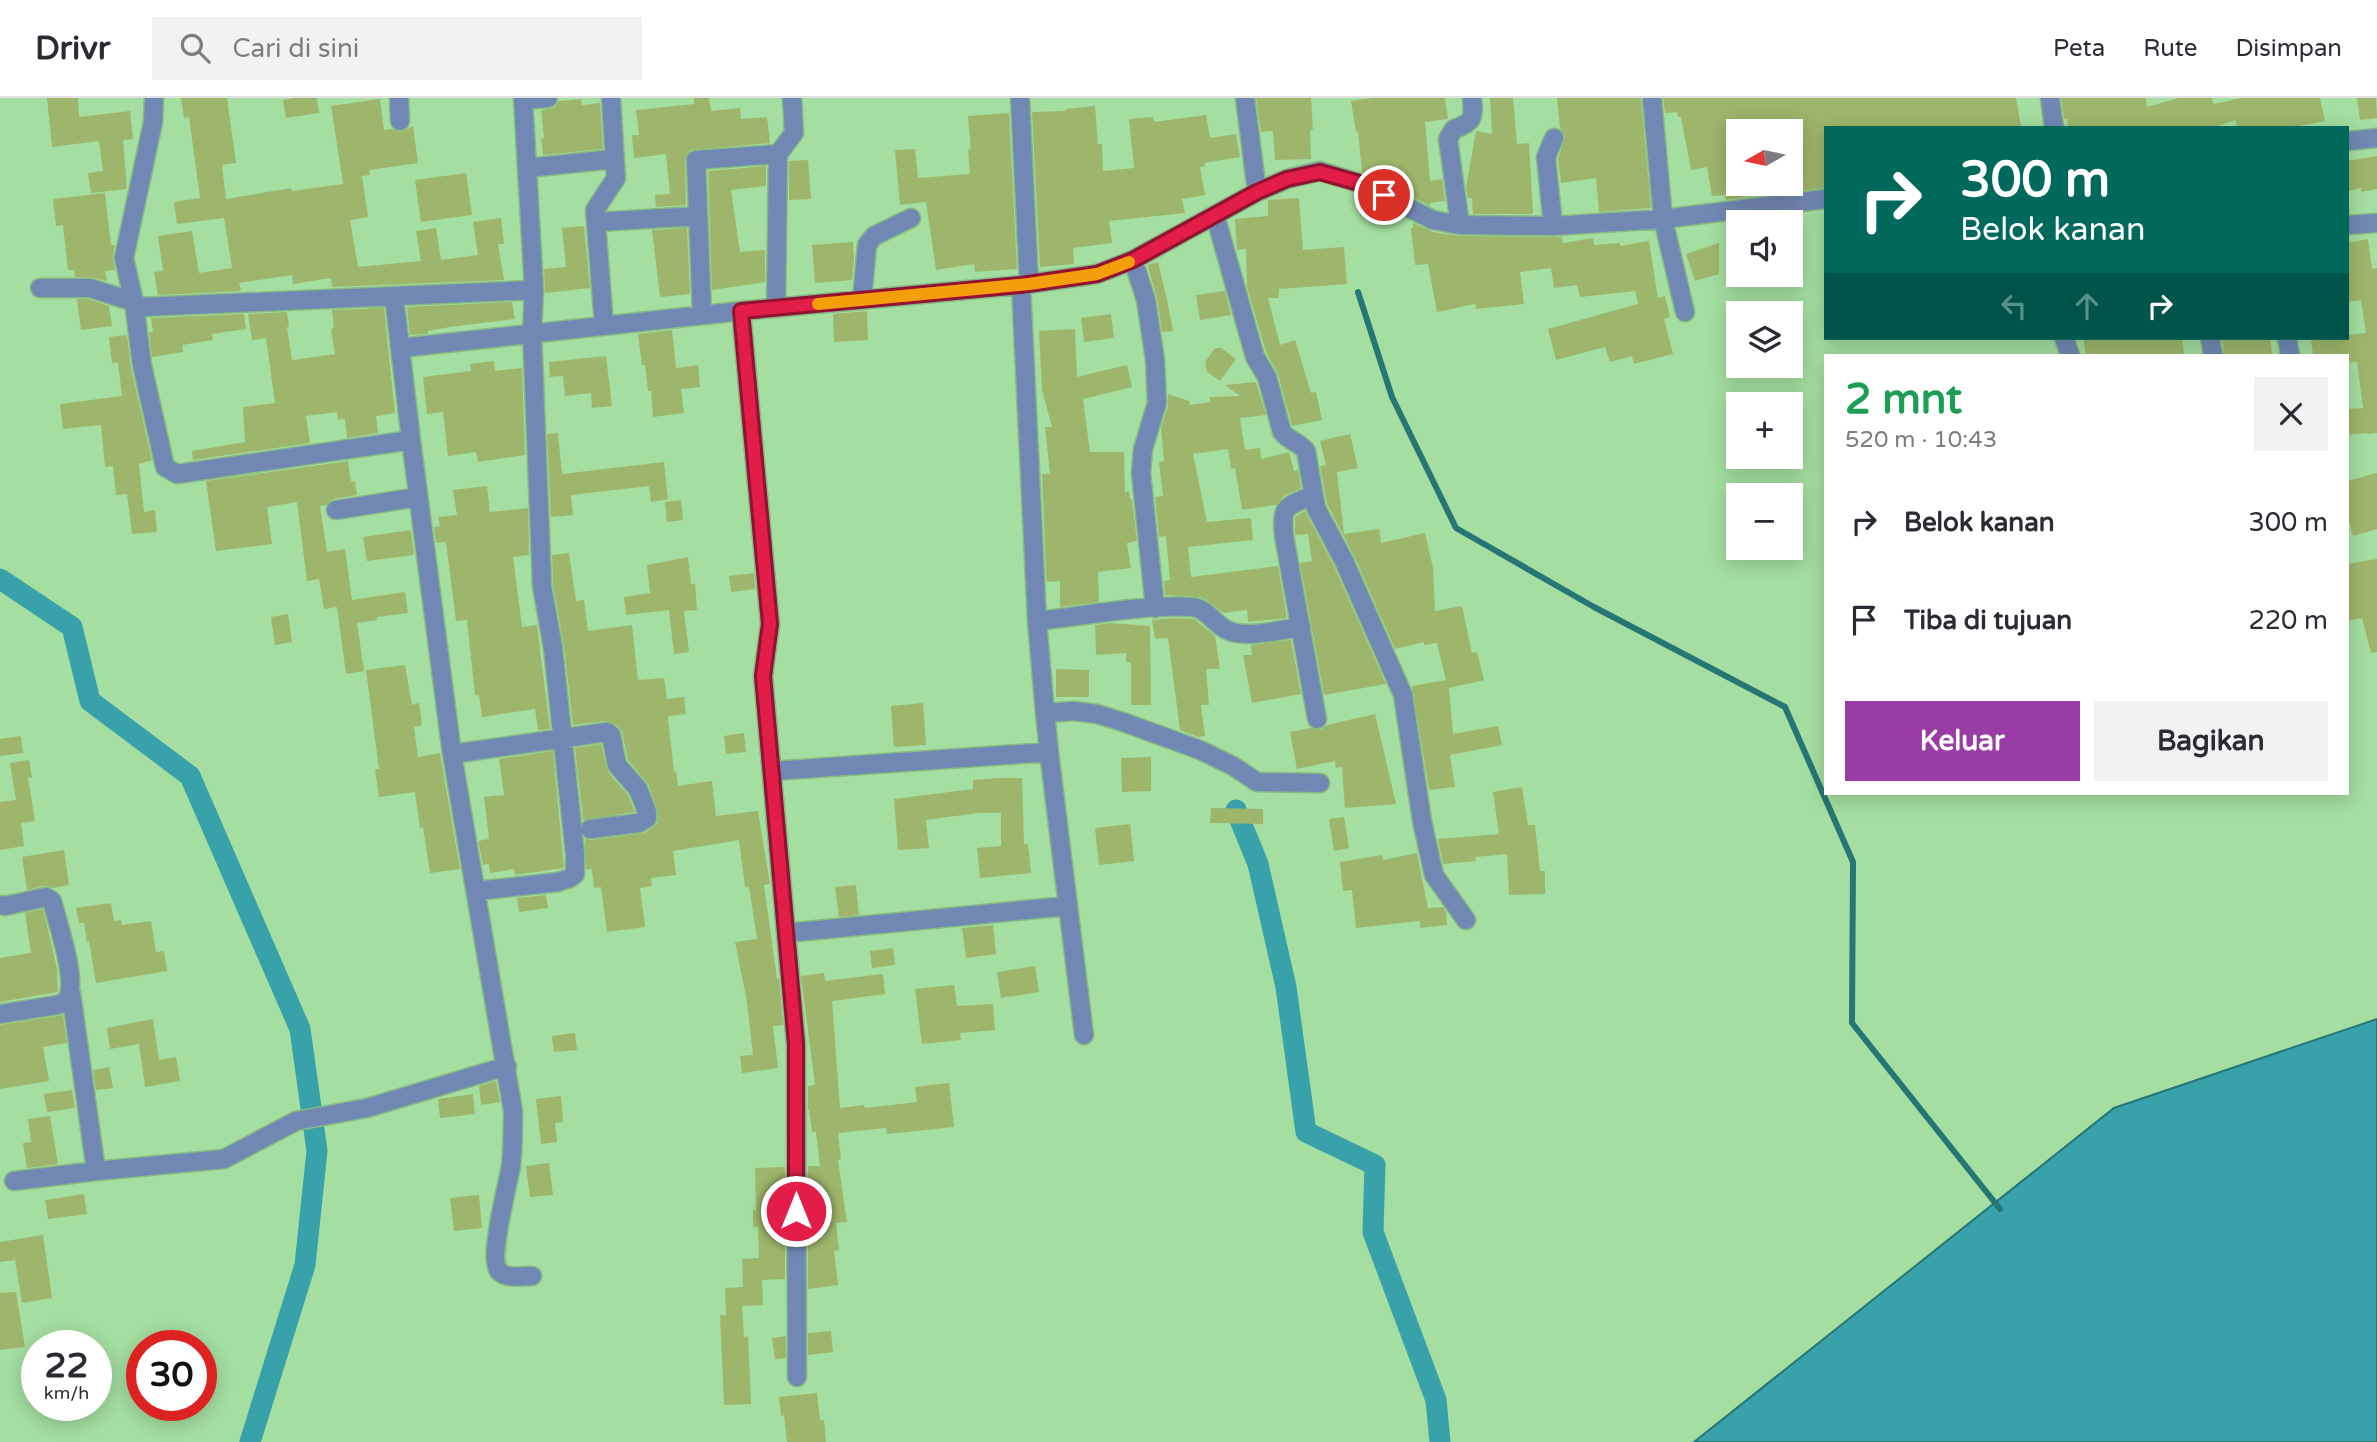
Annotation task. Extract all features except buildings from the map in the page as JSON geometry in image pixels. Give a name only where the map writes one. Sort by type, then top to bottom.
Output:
[{"type":"street","points":[[154,98],[153,122],[124,258],[134,302],[142,365],[165,467],[177,474],[411,440]]},
{"type":"street","points":[[398,98],[400,121]]},
{"type":"street","points":[[476,891],[558,882],[575,874],[553,648],[542,586],[532,332],[534,290],[523,99],[548,98]]},
{"type":"street","points":[[604,325],[595,210],[615,178],[611,98]]},
{"type":"street","points":[[776,308],[778,154],[794,133],[792,98]]},
{"type":"street","points":[[1020,98],[1037,621],[1049,752],[1084,1034]]},
{"type":"street","points":[[1245,98],[1257,192]]},
{"type":"street","points":[[1460,225],[1448,139],[1454,129],[1468,125],[1471,120],[1472,98]]},
{"type":"street","points":[[1652,98],[1663,219],[1685,312]]},
{"type":"street","points":[[2050,98],[2054,126]]},
{"type":"street","points":[[1553,226],[1546,157],[1554,138]]},
{"type":"street","points":[[2349,141],[2377,138]]},
{"type":"street","points":[[702,315],[695,160],[778,154]]},
{"type":"street","points":[[527,168],[614,159]]},
{"type":"street","points":[[400,348],[532,332],[1025,284],[1097,274],[1133,260],[1257,192],[1287,179],[1320,172],[1359,183],[1433,220],[1460,225],[1553,226],[1663,219],[1824,199]]},
{"type":"street","points":[[1215,215],[1255,357],[1270,386],[1282,432],[1306,451],[1312,495],[1321,521],[1345,561],[1403,695],[1422,821],[1434,875],[1466,920]]},
{"type":"street","points":[[596,222],[698,216]]},
{"type":"street","points":[[862,300],[867,245],[874,236],[911,218]]},
{"type":"street","points":[[2349,225],[2377,223]]},
{"type":"street","points":[[1133,260],[1146,300],[1156,360],[1157,403],[1143,449],[1141,472],[1156,608]]},
{"type":"street","points":[[40,288],[90,288],[142,307],[534,290]]},
{"type":"street","points":[[394,296],[452,754],[513,1111],[514,1140],[497,1239],[496,1268],[508,1276],[532,1276]]},
{"type":"street","points":[[741,311],[770,624],[763,676],[796,1044],[797,1377]]},
{"type":"street","points":[[1312,495],[1287,508],[1282,514],[1317,719]]},
{"type":"street","points":[[336,510],[418,497]]},
{"type":"street","points":[[1037,621],[1156,608],[1199,608],[1228,632],[1240,634],[1301,627]]},
{"type":"street","points":[[1045,713],[1074,711],[1097,714],[1123,722],[1200,750],[1233,766],[1257,782],[1320,783]]},
{"type":"street","points":[[452,754],[607,732],[611,735],[617,765],[638,789],[647,818],[639,823],[590,829]]},
{"type":"street","points":[[772,771],[1049,752]]},
{"type":"street","points":[[0,905],[46,897],[52,901],[67,961],[96,1171]]},
{"type":"street","points":[[786,933],[1068,906]]},
{"type":"street","points":[[0,1014],[57,1005],[66,1001],[71,993]]},
{"type":"street","points":[[14,1181],[224,1159],[296,1121],[410,1096],[507,1066]]},
{"type":"water","points":[[2377,1019],[2377,1442],[1694,1442],[2114,1108]]},
{"type":"waterway","points":[[1358,292],[1392,397],[1456,528],[1594,607],[1785,707],[1853,862],[1852,1023],[2000,1209]]},
{"type":"waterway","points":[[0,579],[72,627],[90,701],[190,776],[300,1029],[317,1151],[305,1265],[250,1442]]},
{"type":"waterway","points":[[1236,810],[1258,864],[1286,987],[1306,1132],[1375,1165],[1373,1232],[1436,1400],[1440,1442]]},
{"type":"slow traffic","points":[[818,304],[1029,284],[1097,274],[1129,262]]},
{"type":"route","points":[[796,1211],[796,1044],[763,676],[770,624],[741,311],[1021,285],[1097,274],[1133,260],[1257,192],[1287,179],[1320,172],[1359,183],[1384,195]]}]
